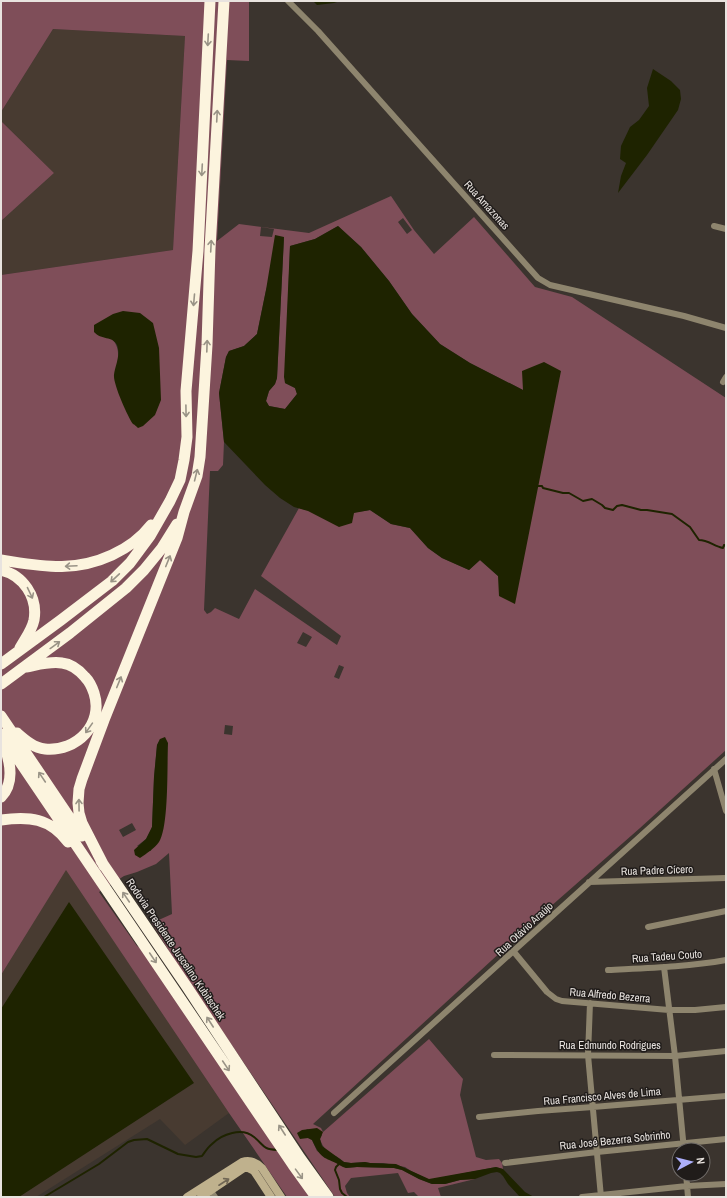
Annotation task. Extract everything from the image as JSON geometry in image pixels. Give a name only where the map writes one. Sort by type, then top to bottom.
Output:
[{"type":"highway","points":[[1,664],[112,581],[130,563],[150,536],[180,480],[187,436],[186,392],[198,251],[210,1]]},
{"type":"highway","points":[[104,866],[82,823],[78,803],[79,789],[104,720],[172,549],[197,476],[200,457],[203,421],[216,128],[224,1]]},
{"type":"highway","points":[[1,684],[70,634],[126,588],[144,570],[184,512],[184,460]]},
{"type":"highway","points":[[1,560],[35,565],[70,567],[84,565],[103,559],[123,550],[136,540],[146,531],[170,501]]},
{"type":"highway","points":[[1,570],[13,574],[23,582],[33,600],[34,620],[18,651]]},
{"type":"highway","points":[[3,719],[26,741],[45,749],[55,749],[67,747],[75,743],[88,732],[94,719],[96,699],[88,680],[81,672],[62,663],[49,663],[23,668]]},
{"type":"highway","name":"Rodovia Presidente Juscelino Kubitschek","points":[[3,719],[187,987],[300,1158],[328,1197]]},
{"type":"highway","points":[[1,734],[316,1197]]},
{"type":"highway","points":[[1,739],[8,756],[10,768],[9,783],[1,797]]},
{"type":"highway","points":[[1,820],[26,818],[43,821],[66,839],[76,853],[89,863]]},
{"type":"street","name":"Rua Amazonas","points":[[288,1],[318,31],[538,278],[550,285],[684,316],[726,328]]},
{"type":"street","points":[[714,226],[726,229]]},
{"type":"street","name":"Rua Otávio Araújo","points":[[334,1113],[726,759]]},
{"type":"street","points":[[714,769],[726,810]]},
{"type":"street","points":[[718,783],[726,783]]},
{"type":"street","name":"Rua Padre Cícero","points":[[589,882],[726,878]]},
{"type":"street","points":[[648,927],[726,911]]},
{"type":"street","name":"Rua Alfredo Bezerra","points":[[514,952],[547,992],[556,999],[569,1002],[669,1010],[695,1010],[726,1007]]},
{"type":"street","name":"Rua Tadeu Couto","points":[[608,970],[664,968],[726,960]]},
{"type":"street","points":[[664,968],[684,1142]]},
{"type":"street","points":[[590,1003],[588,1056],[601,1196]]},
{"type":"street","name":"Rua Edmundo Rodrigues","points":[[494,1055],[675,1056],[726,1051]]},
{"type":"street","name":"Rua Francisco Alves de Lima","points":[[479,1117],[726,1096]]},
{"type":"street","name":"Rua José Bezerra Sobrinho","points":[[684,1142],[726,1139]]},
{"type":"street","name":"Rua José Bezerra Sobrinho","points":[[505,1163],[671,1143]]},
{"type":"street","points":[[247,1163],[271,1197]]},
{"type":"street","points":[[201,1197],[247,1163],[258,1165],[262,1168],[281,1197]]},
{"type":"street","points":[[687,1182],[688,1197]]},
{"type":"street","points":[[582,1197],[687,1186],[726,1184]]},
{"type":"street","points":[[187,1197],[210,1191]]},
{"type":"shaded area","points":[[1,1],[249,1],[249,61],[227,60],[217,241],[239,224],[309,233],[391,196],[414,230],[434,254],[474,217],[535,287],[572,297],[726,398],[726,750],[550,907],[313,1124],[321,1128],[323,1132],[429,1039],[463,1079],[460,1095],[476,1157],[486,1160],[499,1159],[502,1163],[503,1169],[496,1167],[429,1180],[405,1167],[383,1163],[344,1162],[327,1151],[320,1139],[322,1135],[311,1130],[307,1129],[300,1138],[308,1138],[312,1140],[317,1151],[346,1168],[394,1168],[402,1170],[432,1184],[445,1184],[460,1180],[475,1179],[438,1188],[441,1197],[419,1197],[414,1192],[408,1193],[398,1173],[351,1178],[345,1186],[350,1197],[335,1197],[178,966],[152,923],[172,914],[169,853],[156,864],[124,876],[99,892],[137,946],[142,949],[310,1197],[287,1197],[66,870],[1,975],[1,275],[173,250],[185,36],[53,29],[1,112]],"holes":[[[403,218],[412,230],[407,234],[398,222]],[[338,226],[361,247],[389,281],[412,314],[440,344],[470,363],[523,390],[498,576],[480,560],[469,570],[442,558],[428,548],[410,528],[391,524],[370,510],[334,513],[316,512],[299,508],[261,576],[341,636],[337,645],[255,589],[239,619],[215,608],[207,614],[204,610],[210,471],[218,471],[223,465],[224,442],[219,393],[226,357],[229,351],[244,346],[257,334],[266,290],[284,237],[277,378],[275,384],[269,391],[266,401],[269,406],[285,409],[297,394],[295,388],[285,383],[290,246],[315,239]],[[261,227],[274,229],[272,237],[260,236]],[[113,340],[159,348],[114,377],[118,358],[117,349]],[[303,632],[312,637],[306,647],[297,643]],[[339,665],[344,667],[339,679],[334,677]],[[225,725],[233,726],[232,735],[224,734]],[[160,739],[151,851],[137,846],[146,839],[152,827],[154,777],[157,745]],[[132,823],[136,830],[123,837],[119,830]]]},
{"type":"shaded area","points":[[313,1],[340,1],[317,5]]},
{"type":"shaded area","points":[[53,29],[185,36],[173,250],[1,275],[1,221],[54,173],[1,121],[1,112]]},
{"type":"shaded area","points":[[653,69],[671,81],[680,90],[681,99],[678,110],[647,155],[618,193],[621,176],[626,163],[620,159],[621,146],[630,127],[639,120],[649,106],[647,88]]},
{"type":"shaded area","points":[[1,121],[54,173],[1,221]]},
{"type":"shaded area","points":[[338,226],[361,247],[389,281],[412,314],[440,344],[470,363],[523,390],[522,371],[544,362],[561,371],[515,604],[499,596],[498,576],[480,560],[469,570],[442,558],[428,548],[410,528],[391,524],[370,510],[354,513],[352,523],[339,527],[308,511],[294,507],[280,498],[265,485],[224,442],[219,393],[226,357],[229,351],[244,346],[257,334],[275,235],[284,237],[277,378],[275,384],[269,391],[266,401],[269,406],[285,409],[297,394],[295,388],[285,383],[284,377],[290,246],[315,239]]},
{"type":"shaded area","points":[[123,311],[140,313],[153,323],[159,348],[161,400],[155,415],[143,426],[138,428],[133,424],[128,415],[114,379],[118,357],[117,345],[113,340],[100,336],[94,332],[94,325],[113,314]]},
{"type":"shaded area","points":[[165,737],[168,743],[167,780],[166,810],[162,834],[159,842],[140,858],[135,855],[134,850],[146,839],[152,827],[157,745],[160,739]]},
{"type":"shaded area","points":[[66,869],[229,1113],[185,1145],[160,1119],[36,1197],[1,1197],[1,975]]},
{"type":"shaded area","points":[[69,902],[194,1083],[19,1197],[1,1197],[1,1009]]},
{"type":"shaded area","points":[[317,1128],[323,1132],[320,1139],[322,1146],[344,1162],[396,1164],[429,1179],[496,1167],[503,1169],[525,1192],[534,1197],[520,1197],[503,1176],[497,1172],[475,1179],[460,1180],[445,1184],[432,1184],[402,1170],[394,1168],[346,1168],[324,1158],[315,1147],[312,1140],[308,1138],[300,1139],[297,1133],[302,1130]]},
{"type":"waterway","points":[[537,486],[542,486],[543,488],[563,493],[569,493],[583,501],[592,499],[605,508],[613,510],[617,506],[622,505],[641,510],[672,514],[690,527],[699,540],[723,548],[724,545],[726,546]]},
{"type":"waterway","points":[[44,1197],[99,1164],[128,1142],[134,1140],[147,1139],[178,1154],[196,1157],[202,1156],[211,1145],[221,1137],[232,1133],[244,1132],[254,1137],[266,1148],[277,1150]]},
{"type":"waterway","points":[[340,1163],[335,1170],[339,1180],[340,1189],[347,1197]]}]
